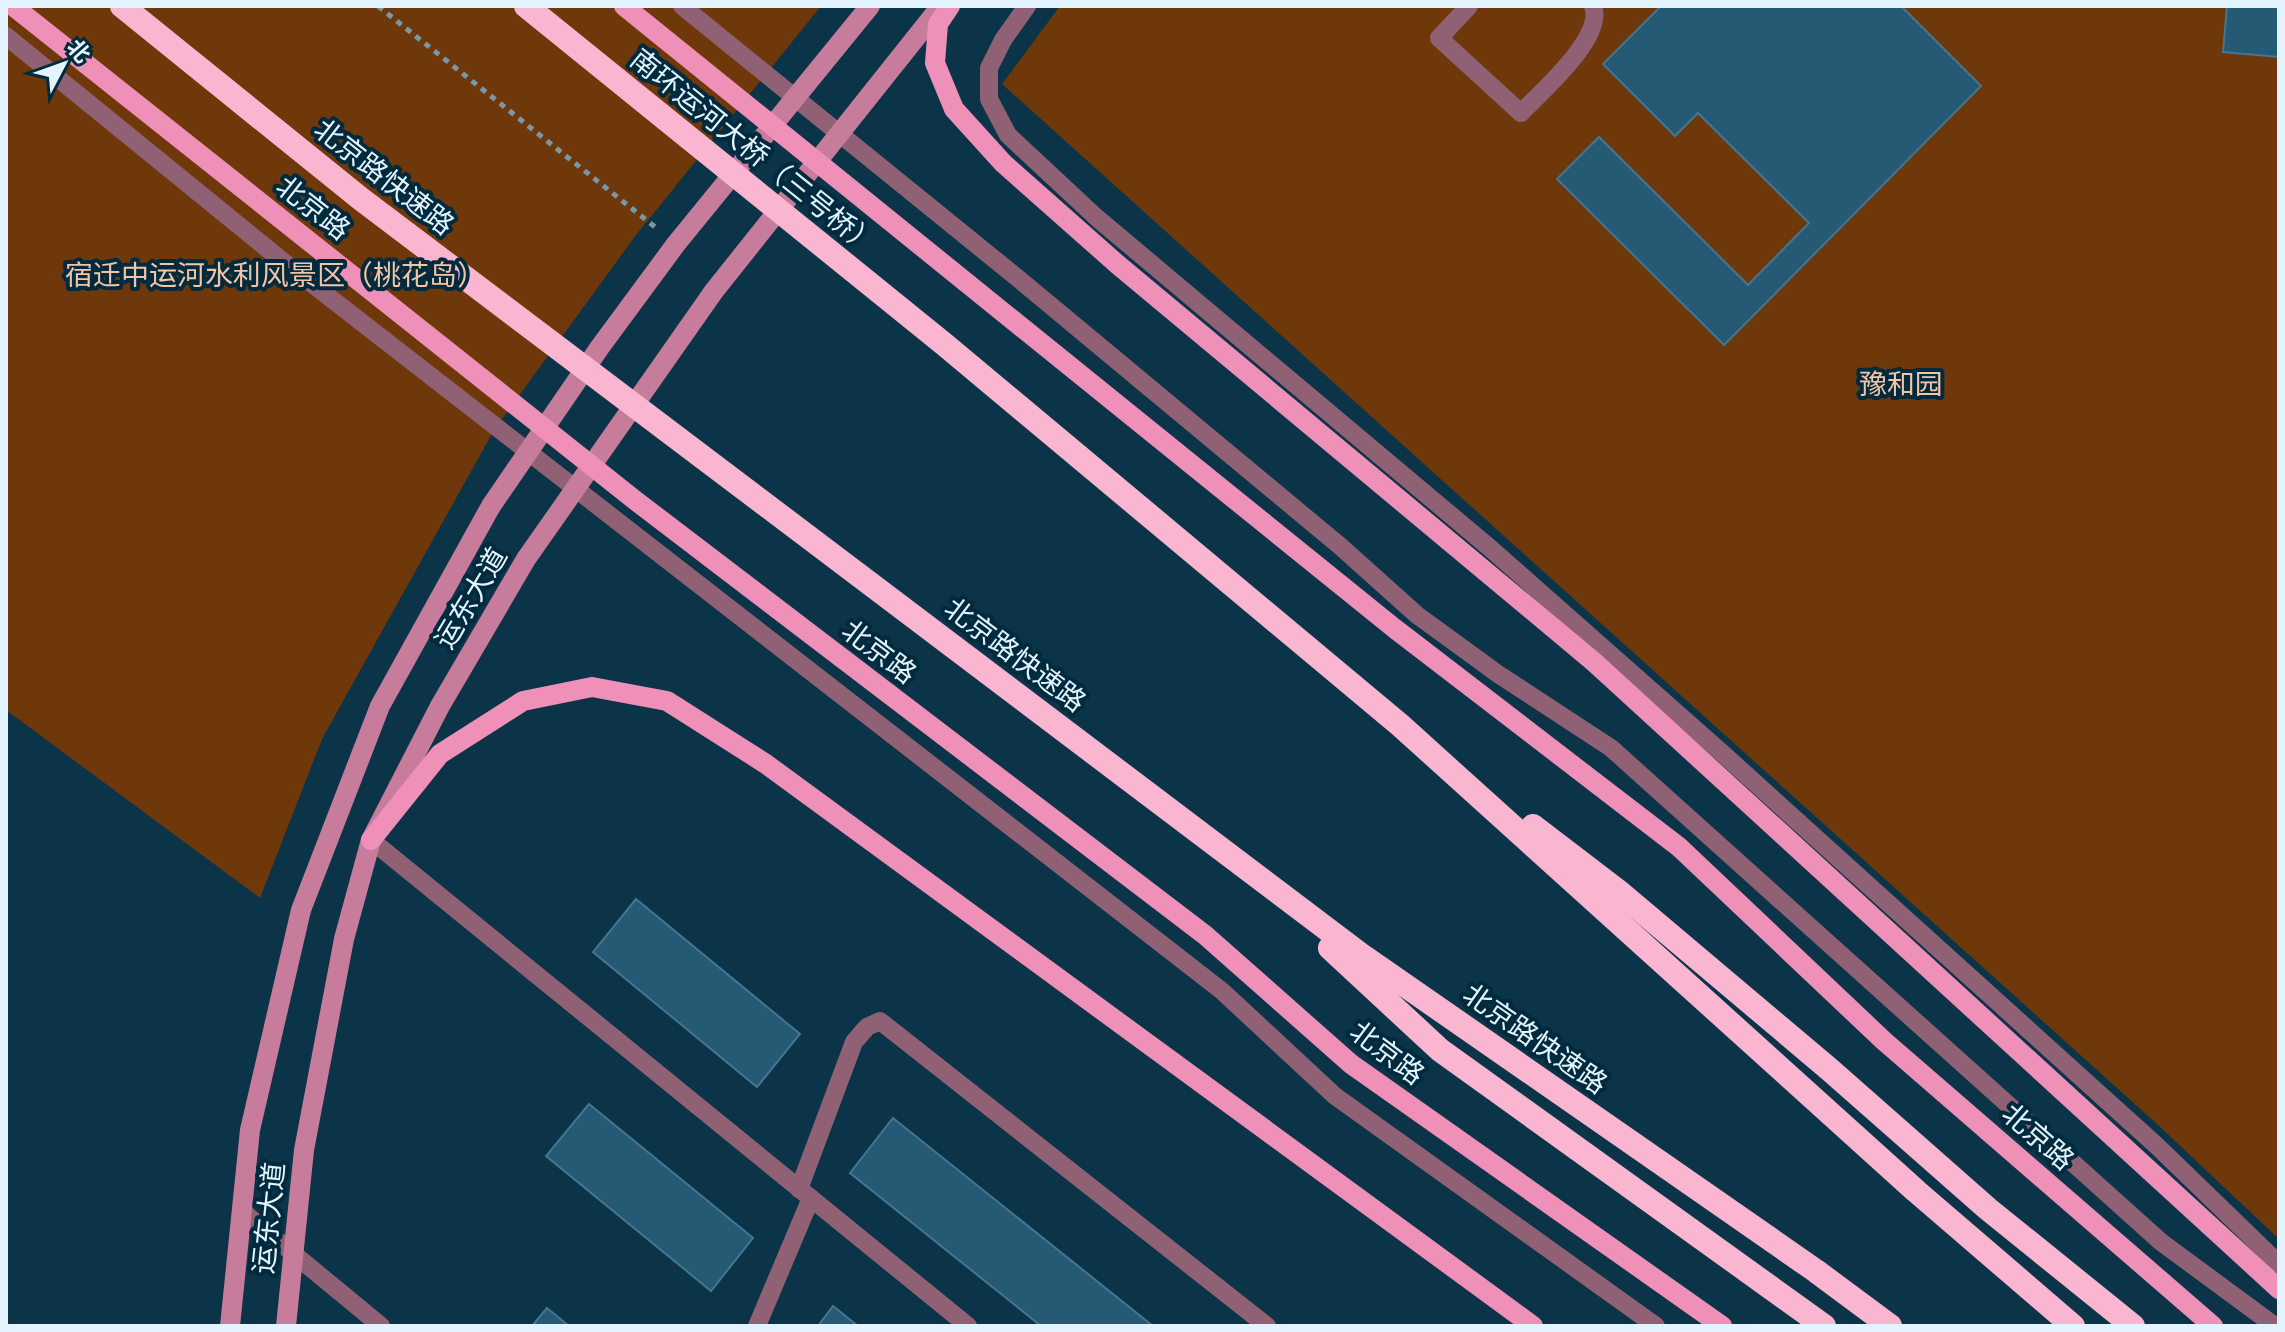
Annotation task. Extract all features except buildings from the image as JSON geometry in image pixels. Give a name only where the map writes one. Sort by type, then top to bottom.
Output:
[{"type":"highway","name":"北京路快速路","points":[[122,6],[361,199],[1360,954],[1803,1262],[1890,1326]]},
{"type":"highway","name":"南环运河大桥（三号桥）","points":[[526,6],[944,344],[1400,725]]},
{"type":"highway","points":[[1400,725],[1916,1191],[2073,1326]]},
{"type":"highway","points":[[1400,725],[1618,891],[1829,1069],[1988,1209],[2133,1326]]},
{"type":"highway","points":[[1231,857],[1440,1050],[1824,1326]]},
{"type":"main road","name":"北京路","points":[[13,6],[636,501],[1205,935],[1351,1064],[1722,1326]]},
{"type":"main road","name":"南环运河大桥（三号桥）","points":[[624,6],[975,290]]},
{"type":"main road","name":"运东大道","points":[[230,1326],[250,1130],[301,910],[380,706],[491,506],[600,347],[676,244],[870,6]]},
{"type":"main road","name":"运东大道","points":[[286,1326],[304,1150],[344,939],[371,840],[440,706],[526,559],[714,291],[941,6]]},
{"type":"main road","points":[[950,6],[938,24],[935,63],[954,109],[1003,163],[1117,264],[1594,662],[2279,1289]]},
{"type":"main road","name":"北京路","points":[[975,290],[1394,628],[1679,847],[1884,1041],[2213,1326]]},
{"type":"main road","points":[[371,840],[440,754],[523,701],[592,687],[667,701],[766,764],[1533,1326]]},
{"type":"lane","points":[[682,6],[1068,319],[1340,546],[1417,615],[1498,674],[1611,748],[2161,1242],[2275,1326]]},
{"type":"lane","points":[[1027,6],[1003,40],[989,68],[989,99],[1008,135],[1097,218],[1490,548],[1721,752],[2157,1146],[2279,1264]]},
{"type":"lane","points":[[1469,6],[1439,38],[1521,113],[1568,65],[1589,35],[1595,12],[1593,6]]},
{"type":"lane","points":[[6,36],[280,259],[1222,991],[1335,1096],[1656,1326]]},
{"type":"lane","points":[[371,840],[968,1326]]},
{"type":"lane","points":[[757,1326],[805,1193],[854,1042],[867,1027],[880,1021],[1267,1326]]},
{"type":"lane","points":[[243,1212],[381,1326]]},
{"type":"path","points":[[378,6],[676,244]]},
{"type":"green space","name":"宿迁中运河水利风景区（桃花岛）","points":[[6,6],[821,6],[636,235],[494,430],[322,739],[260,898],[6,710]]},
{"type":"green space","name":"豫和园","points":[[1060,6],[2279,6],[2279,1239],[2157,1124],[1002,84]]}]
